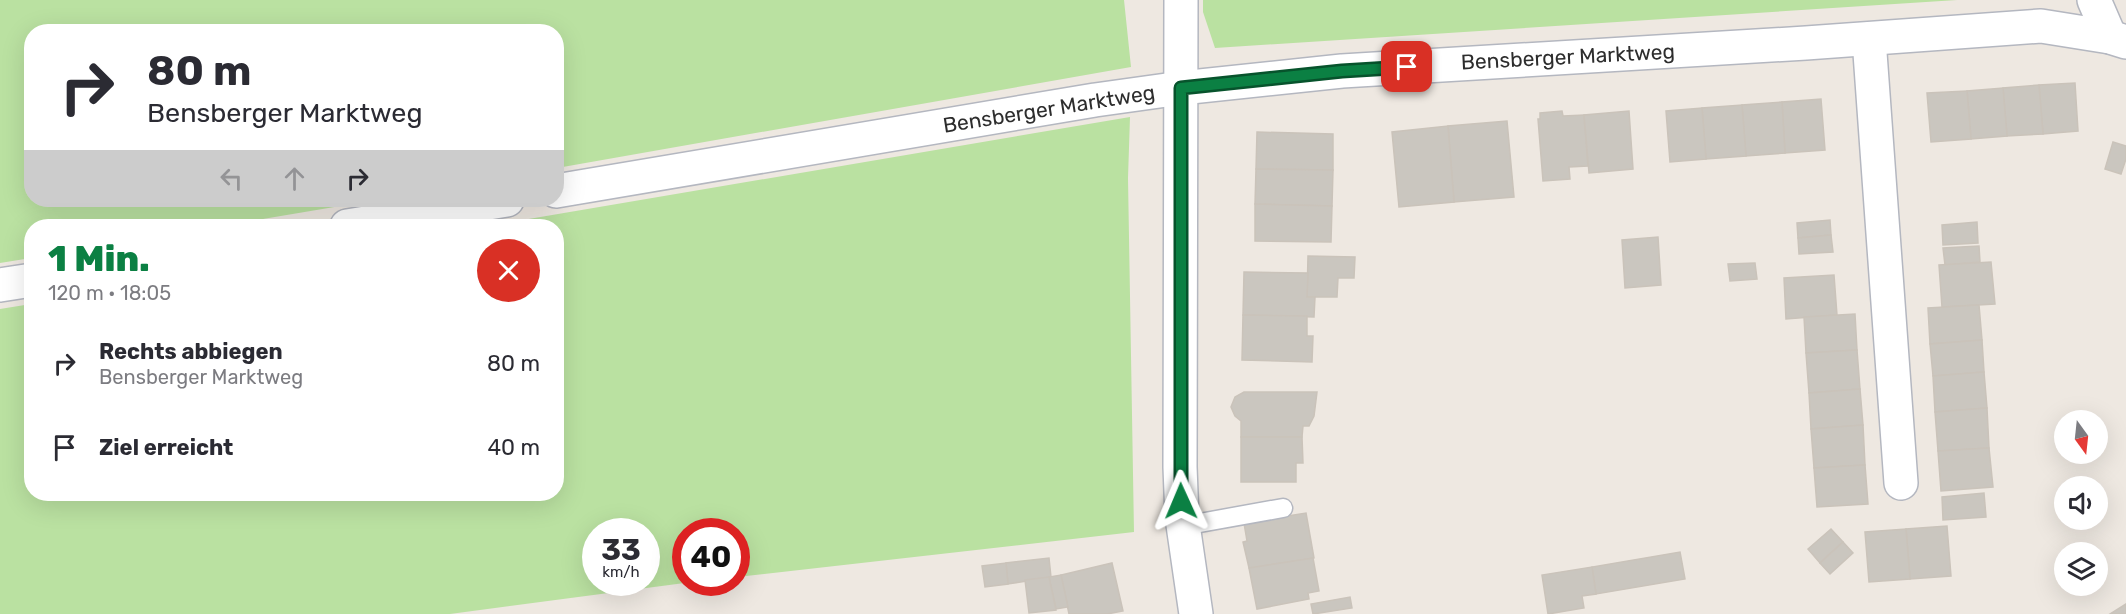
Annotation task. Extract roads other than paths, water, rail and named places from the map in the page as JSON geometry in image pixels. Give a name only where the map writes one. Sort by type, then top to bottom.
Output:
[{"type":"street","points":[[1181,0],[1180,467],[1183,526],[1196,614]]},
{"type":"street","points":[[2094,0],[2118,40]]},
{"type":"street","name":"Bensberger Marktweg","points":[[564,190],[1095,100],[1181,88],[1342,71],[1869,39],[2041,26],[2118,40]]},
{"type":"street","points":[[1869,39],[1901,483]]},
{"type":"street","points":[[390,219],[464,207]]},
{"type":"street","points":[[0,285],[24,281]]},
{"type":"lane","points":[[1183,526],[1283,508]]}]
